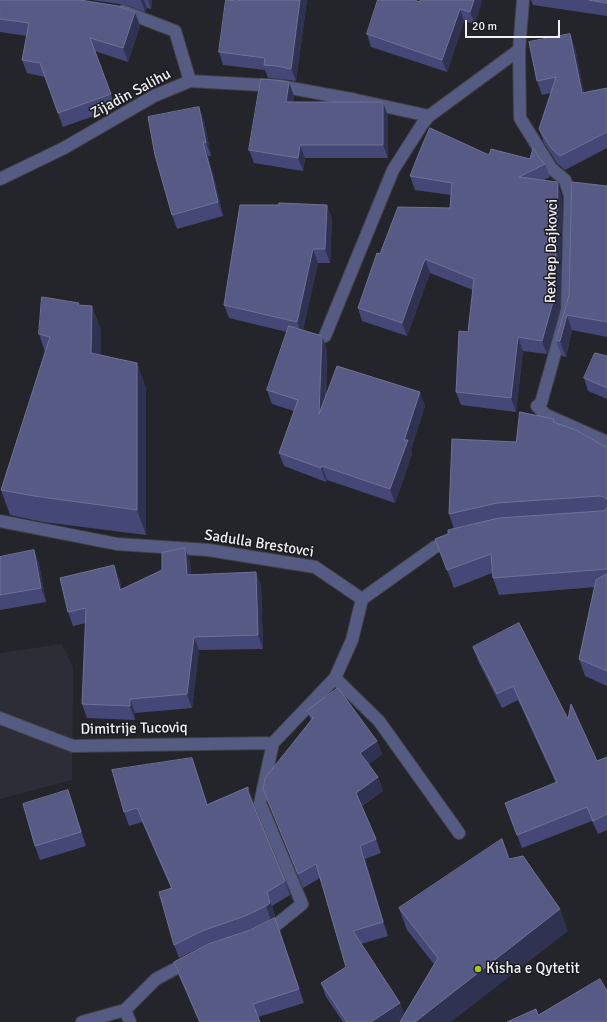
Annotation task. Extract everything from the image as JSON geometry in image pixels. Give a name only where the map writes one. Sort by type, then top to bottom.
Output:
[{"type":"street","name":"Rexhep Dajkovci","points":[[523,0],[519,50],[520,118],[551,168],[565,180],[570,196],[567,310],[541,403],[537,406],[546,415],[607,442]]},
{"type":"street","points":[[110,10],[125,12],[175,31],[190,81]]},
{"type":"street","points":[[325,336],[393,170],[426,119],[519,50]]},
{"type":"street","name":"Zijadin Salihu","points":[[0,179],[64,148],[154,96],[190,81],[280,86],[356,100],[426,119]]},
{"type":"street","name":"Sadulla Brestovci","points":[[0,521],[118,544],[208,550],[315,567],[362,599]]},
{"type":"street","points":[[253,938],[275,926],[302,904],[260,803],[273,743],[335,678],[352,640],[362,599],[435,547],[467,536]]},
{"type":"street","points":[[335,678],[379,721],[459,833]]},
{"type":"street","name":"Dimitrije Tucoviq","points":[[0,718],[73,746],[273,743]]},
{"type":"street","points":[[82,1022],[125,1010],[156,979],[197,958]]},
{"type":"street","points":[[125,1010],[130,1022]]},
{"type":"shaded area","points":[[62,644],[73,667],[72,780],[0,799],[0,653]]},
{"type":"building","points":[[0,0],[80,0],[118,6],[135,12],[123,48],[90,38],[111,94],[58,113],[40,63],[22,60],[29,23],[0,19]]},
{"type":"building","points":[[226,0],[300,0],[291,69],[264,65],[265,58],[219,52]]},
{"type":"building","points":[[378,0],[414,0],[420,2],[420,0],[474,0],[470,12],[460,9],[442,60],[367,34]]},
{"type":"building","points":[[589,0],[607,0],[607,3]]},
{"type":"building","points":[[570,34],[582,93],[607,88],[607,132],[560,156],[552,149],[539,129],[556,77],[537,81],[529,42]]},
{"type":"building","points":[[261,79],[289,82],[286,102],[383,102],[383,145],[300,145],[298,158],[249,150]]},
{"type":"building","points":[[199,107],[206,143],[203,142],[218,202],[172,215],[155,155],[148,117]]},
{"type":"building","points":[[430,128],[489,155],[491,149],[530,159],[533,148],[545,164],[519,177],[557,182],[558,184],[555,295],[542,341],[518,337],[511,398],[456,392],[459,331],[468,332],[474,279],[425,259],[402,323],[358,308],[377,253],[380,254],[398,207],[450,208],[452,183],[410,176]]},
{"type":"building","points":[[572,182],[607,186],[607,322],[567,315],[560,341],[556,341],[569,295]]},
{"type":"building","points":[[279,203],[327,205],[325,249],[313,249],[297,322],[224,305],[240,205],[279,205]]},
{"type":"building","points":[[42,297],[79,303],[78,305],[92,306],[91,353],[137,363],[137,510],[1,490],[50,337],[39,334]]},
{"type":"building","points":[[289,326],[322,336],[319,414],[337,366],[420,392],[404,440],[408,440],[390,489],[322,466],[321,468],[279,453],[298,400],[267,390]]},
{"type":"building","points":[[595,353],[607,356],[607,388],[584,378]]},
{"type":"building","points":[[520,412],[554,419],[553,422],[576,430],[607,448],[607,500],[600,496],[497,503],[449,514],[452,439],[516,442]]},
{"type":"building","points":[[607,507],[607,569],[493,578],[491,554],[447,570],[435,539],[448,534],[448,530],[499,518],[601,511],[605,510]]},
{"type":"building","points":[[185,548],[187,575],[256,572],[258,635],[194,637],[187,694],[130,699],[130,706],[82,704],[86,608],[68,612],[60,578],[114,565],[120,590],[162,570],[162,553]]},
{"type":"building","points":[[34,550],[41,588],[0,595],[0,557]]},
{"type":"building","points":[[607,574],[607,671],[579,659],[596,580]]},
{"type":"building","points":[[519,623],[568,719],[571,704],[597,761],[607,757],[607,814],[593,821],[587,807],[517,835],[505,803],[557,782],[513,686],[497,694],[473,647]]},
{"type":"building","points":[[338,688],[377,741],[360,753],[378,777],[356,793],[376,839],[360,846],[383,922],[353,931],[400,1003],[371,1022],[347,1022],[321,983],[346,967],[316,864],[298,874],[263,789],[265,778],[313,718],[307,711]]},
{"type":"building","points":[[192,758],[207,805],[248,787],[248,792],[285,881],[267,892],[270,903],[266,906],[245,916],[202,931],[174,945],[159,892],[172,888],[137,808],[124,812],[112,770]]},
{"type":"building","points":[[68,790],[81,832],[35,846],[23,804]]},
{"type":"building","name":"Kisha e Qytetit","points":[[502,839],[509,859],[523,856],[560,909],[415,1022],[400,1022],[438,958],[399,908]]},
{"type":"building","points":[[275,918],[299,989],[253,1004],[260,1022],[200,1022],[174,962],[208,944],[250,930]]},
{"type":"building","points":[[600,979],[607,991],[607,1022],[507,1022],[536,1009],[538,1015]]},
{"type":"place","name":"Kisha e Qytetit","points":[[478,969]]}]
